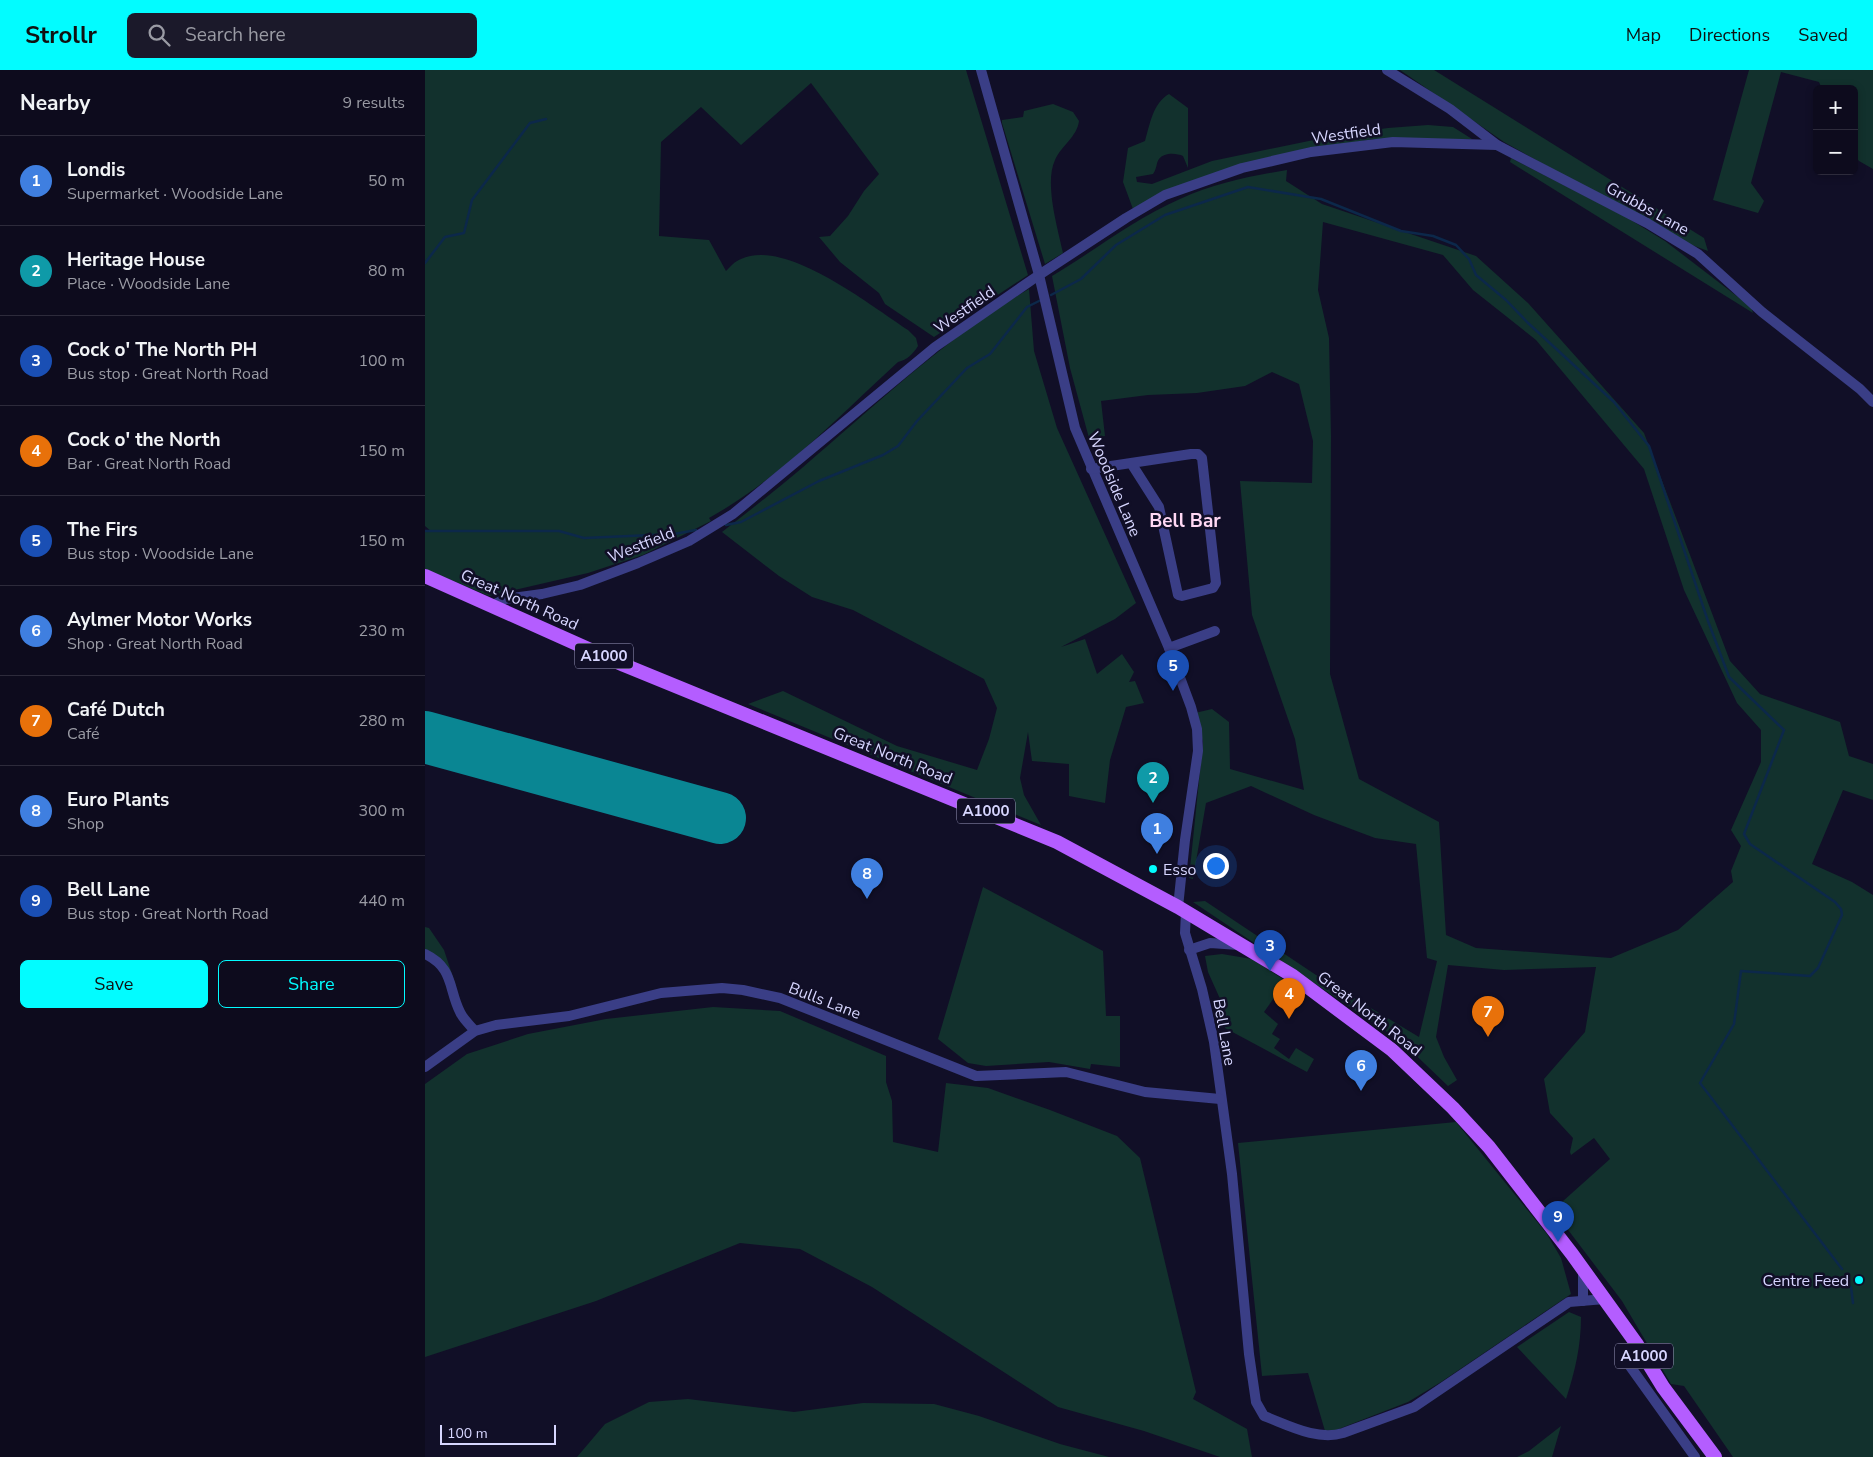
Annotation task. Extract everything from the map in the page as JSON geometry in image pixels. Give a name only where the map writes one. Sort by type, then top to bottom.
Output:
[{"type":"main road","name":"Great North Road","points":[[425,576],[633,669],[1025,827],[1073,850],[1182,910],[1293,976],[1355,1020],[1430,1085],[1489,1147],[1583,1269],[1636,1343],[1663,1387],[1715,1457]]},
{"type":"street","name":"Woodside Lane","points":[[981,70],[1039,275],[1075,428],[1169,648],[1191,707],[1197,729],[1198,751],[1185,840],[1182,910]]},
{"type":"street","name":"Grubbs Lane","points":[[1387,70],[1450,109],[1497,145],[1639,218],[1698,254],[1762,312],[1861,389],[1873,402]]},
{"type":"street","name":"Westfield","points":[[491,606],[505,599],[542,594],[580,585],[689,541],[740,508],[935,347],[1039,275],[1165,195],[1242,168],[1311,152],[1393,142],[1497,145]]},
{"type":"street","points":[[1091,469],[1131,463],[1191,454],[1198,454],[1202,458],[1216,583],[1213,588],[1181,596],[1178,595],[1159,506],[1131,463]]},
{"type":"street","points":[[1169,648],[1215,631]]},
{"type":"street","name":"Bell Lane","points":[[1182,910],[1189,950],[1209,1016],[1232,1174],[1249,1354],[1256,1402],[1264,1416],[1316,1434],[1332,1436],[1343,1433],[1414,1407],[1569,1302],[1605,1300]]},
{"type":"street","points":[[1189,950],[1210,943],[1244,946]]},
{"type":"street","points":[[425,954],[436,959],[449,977],[459,1011],[475,1031]]},
{"type":"street","name":"Bulls Lane","points":[[425,1067],[475,1031],[530,1019],[569,1016],[661,993],[722,988],[780,998],[976,1076],[1066,1072],[1145,1092],[1220,1099]]},
{"type":"street","points":[[1583,1269],[1583,1301]]},
{"type":"street","points":[[1636,1343],[1628,1349],[1627,1362],[1695,1457]]},
{"type":"green space","points":[[425,70],[966,70],[1028,275],[934,337],[885,304],[879,293],[840,262],[819,237],[830,236],[848,216],[864,191],[879,174],[811,83],[741,145],[701,107],[661,142],[659,236],[709,240],[726,271],[741,259],[760,255],[781,258],[804,266],[851,291],[908,330],[916,338],[918,346],[914,352],[898,362],[785,466],[709,518],[711,521],[643,555],[588,573],[489,596],[425,569],[425,532],[432,532],[425,526]]},
{"type":"green space","points":[[1400,70],[1434,70],[1704,238],[1708,251],[1681,241],[1504,142]]},
{"type":"green space","points":[[1749,70],[1873,70],[1873,169],[1858,160],[1858,85],[1820,85],[1819,82],[1781,72],[1751,183],[1764,201],[1758,213],[1713,200]]},
{"type":"green space","points":[[1169,94],[1188,108],[1188,168],[1183,156],[1167,154],[1159,159],[1153,174],[1136,177],[1137,182],[1152,184],[1212,161],[1338,135],[1388,128],[1428,125],[1453,127],[1472,139],[1374,139],[1290,153],[1133,209],[1123,182],[1128,148],[1145,141],[1156,108]]},
{"type":"green space","points":[[1053,104],[1073,112],[1079,121],[1072,137],[1055,160],[1052,170],[1051,193],[1063,253],[1045,264],[1002,120],[1023,117],[1024,111]]},
{"type":"green space","points":[[1511,158],[1626,217],[1665,241],[1751,307],[1753,313],[1510,162]]},
{"type":"green space","points":[[1287,170],[1286,181],[1322,204],[1476,256],[1528,303],[1644,433],[1730,661],[1760,694],[1840,722],[1849,756],[1873,764],[1873,800],[1843,790],[1812,864],[1852,882],[1873,895],[1873,1457],[1733,1457],[1684,1386],[1671,1384],[1622,1301],[1553,1210],[1610,1159],[1594,1138],[1571,1155],[1573,1138],[1550,1113],[1544,1079],[1585,1032],[1596,967],[1504,970],[1448,965],[1436,1037],[1444,1057],[1457,1080],[1448,1086],[1402,1042],[1193,902],[1205,901],[1316,975],[1419,1037],[1437,961],[1427,958],[1416,844],[1375,838],[1314,815],[1251,786],[1206,803],[1193,879],[1189,878],[1203,742],[1195,713],[1212,709],[1229,722],[1230,769],[1304,790],[1295,739],[1252,615],[1240,481],[1312,483],[1313,441],[1299,384],[1272,372],[1245,386],[1197,393],[1148,395],[1101,401],[1105,436],[1089,438],[1070,368],[1052,276],[1131,225],[1193,193],[1219,184]],"holes":[[[1323,222],[1443,255],[1473,290],[1536,340],[1644,469],[1684,590],[1737,703],[1761,730],[1761,762],[1731,830],[1741,846],[1731,871],[1733,882],[1678,930],[1611,958],[1476,948],[1446,935],[1439,822],[1359,779],[1330,674],[1331,436],[1329,338],[1318,290]]]},
{"type":"green space","points":[[1029,289],[1034,351],[1057,428],[1136,603],[1115,619],[1061,647],[1085,639],[1097,674],[1122,654],[1134,672],[1129,682],[1135,681],[1144,703],[1126,707],[1110,760],[1105,803],[1069,796],[1069,764],[1032,761],[1028,732],[1020,778],[1024,795],[1041,825],[748,704],[783,691],[897,746],[977,770],[989,739],[997,708],[984,679],[853,610],[812,597],[779,576],[722,532],[792,476],[912,373],[998,308]]},
{"type":"green space","points":[[983,887],[1103,951],[1106,1016],[1120,1016],[1120,1067],[1091,1064],[1090,1069],[1049,1062],[986,1066],[968,1063],[938,1039]]},
{"type":"green space","points":[[425,927],[429,928],[444,950],[456,986],[438,965],[425,957]]},
{"type":"green space","points":[[1222,954],[1252,959],[1286,981],[1264,1012],[1278,1024],[1272,1034],[1280,1039],[1274,1048],[1289,1059],[1296,1048],[1314,1059],[1307,1072],[1225,1028],[1221,1001],[1208,972],[1205,956]]},
{"type":"green space","points":[[713,1007],[780,1011],[886,1056],[886,1082],[892,1101],[893,1142],[938,1152],[946,1083],[988,1088],[1117,1136],[1140,1158],[1196,1392],[1193,1399],[1247,1429],[1252,1457],[1220,1457],[1144,1431],[1058,1407],[872,1287],[800,1249],[740,1243],[596,1301],[425,1357],[425,1084],[467,1054],[528,1034],[606,1019]]},
{"type":"green space","points":[[1456,1122],[1547,1234],[1561,1258],[1571,1294],[1441,1382],[1408,1402],[1336,1430],[1325,1431],[1308,1373],[1262,1376],[1238,1143]]},
{"type":"green space","points":[[1569,1312],[1581,1317],[1581,1328],[1577,1358],[1566,1399],[1517,1347]]},
{"type":"green space","points":[[688,1399],[794,1412],[863,1403],[934,1404],[979,1416],[1060,1444],[1109,1457],[577,1457],[605,1424],[649,1402]]},
{"type":"green space","points":[[1561,1426],[1552,1457],[1517,1457],[1529,1451]]},
{"type":"waterway","points":[[425,263],[445,237],[464,233],[472,200],[530,123],[546,119]]},
{"type":"waterway","points":[[1051,295],[1081,279],[1116,245],[1165,215],[1248,187],[1321,199],[1401,231],[1433,236],[1456,245],[1469,259],[1476,275],[1506,300],[1528,323],[1614,402],[1649,446],[1708,621],[1729,677],[1784,730],[1744,834],[1750,844],[1835,902],[1841,909],[1842,915],[1818,968],[1810,976],[1741,971],[1734,1024],[1700,1083],[1842,1269]]},
{"type":"waterway","points":[[726,525],[741,522],[819,481],[883,455],[898,446],[917,421],[967,368],[990,354],[1027,307],[1039,301]]},
{"type":"waterway","points":[[425,531],[559,531],[584,538],[674,534],[696,530]]},
{"type":"waterway","points":[[1851,1287],[1853,1303]]},
{"type":"runway","points":[[425,737],[720,818]]},
{"type":"place","name":"The Firs","points":[[1173,691]]},
{"type":"place","name":"Heritage House","points":[[1153,803]]},
{"type":"place","name":"Londis","points":[[1157,854]]},
{"type":"place","name":"Esso","points":[[1153,869]]},
{"type":"place","name":"Euro Plants","points":[[867,899]]},
{"type":"place","name":"Cock o' The North PH","points":[[1270,971]]},
{"type":"place","name":"Cock o' the North","points":[[1289,1019]]},
{"type":"place","name":"Café Dutch","points":[[1488,1037]]},
{"type":"place","name":"Aylmer Motor Works","points":[[1361,1091]]},
{"type":"place","name":"Bell Lane","points":[[1558,1242]]},
{"type":"place","name":"Centre Feed","points":[[1859,1280]]},
{"type":"district","name":"Bell Bar","points":[[1185,520]]}]
